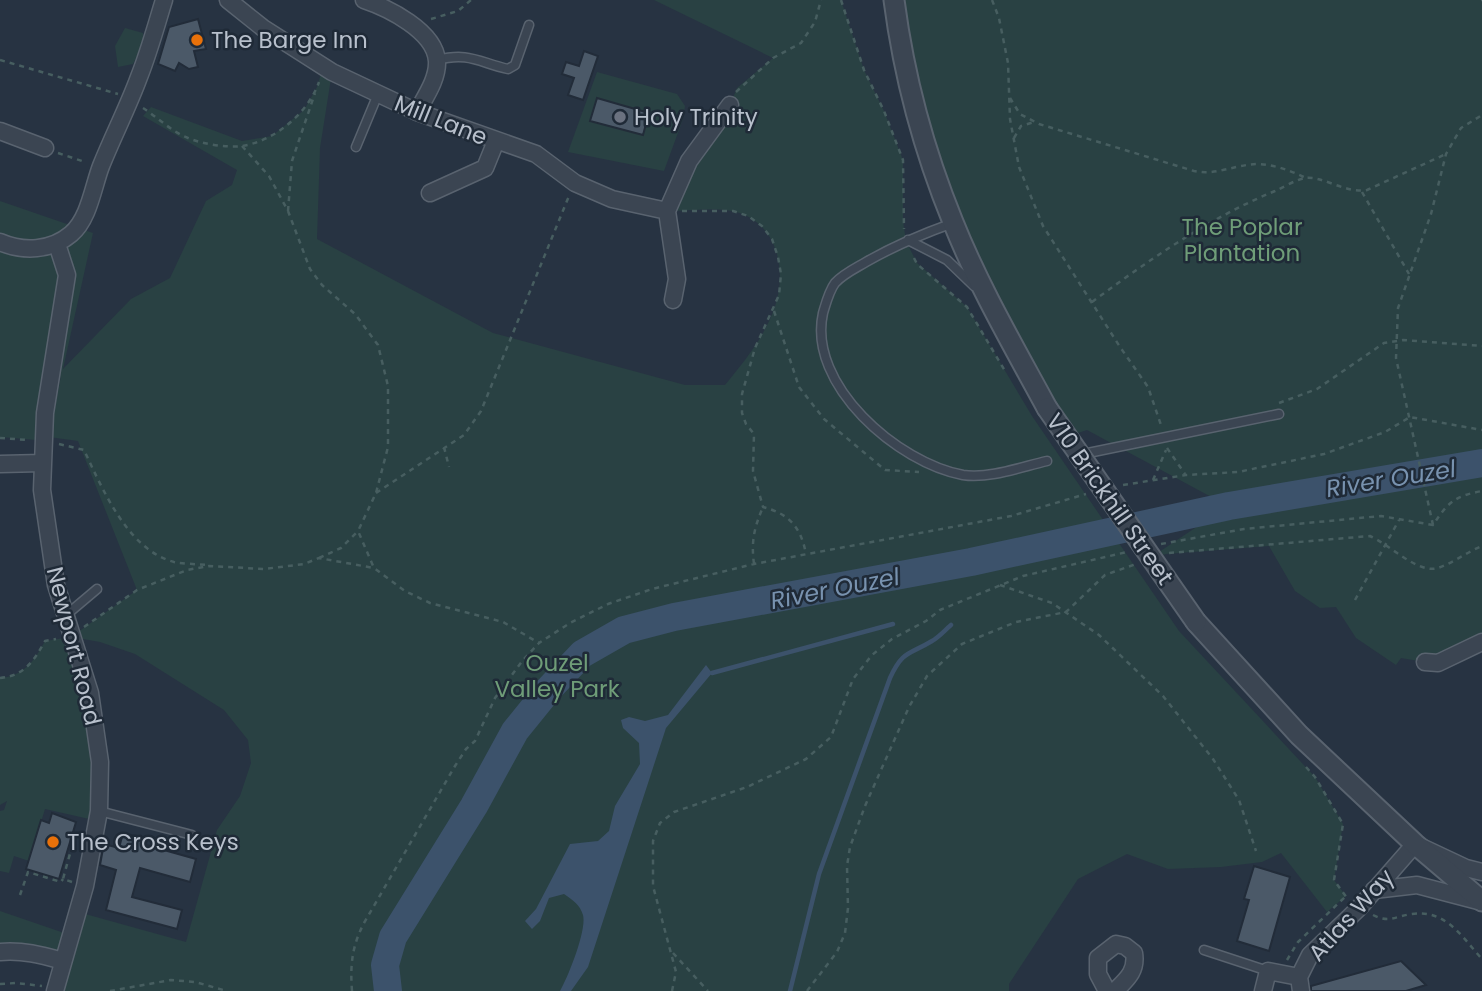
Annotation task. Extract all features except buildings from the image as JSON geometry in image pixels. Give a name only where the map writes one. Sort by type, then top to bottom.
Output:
[{"type":"street","points":[[0,242],[34,249],[57,244],[73,232],[83,218],[100,168],[139,77],[164,0]]},
{"type":"street","name":"Mill Lane","points":[[228,0],[263,28],[323,67],[378,94],[417,112],[536,154],[575,183],[612,199],[667,211]]},
{"type":"street","points":[[364,0],[385,7],[419,30],[431,44],[437,60],[433,82],[417,112]]},
{"type":"street","name":"V10 Brickhill Street","points":[[894,0],[899,39],[916,117],[953,223],[989,300],[1047,408],[1196,622],[1299,736],[1415,844],[1482,901]]},
{"type":"street","points":[[673,300],[677,279],[667,211],[688,161],[730,105]]},
{"type":"street","points":[[0,131],[45,148]]},
{"type":"street","points":[[430,193],[485,168],[496,141]]},
{"type":"street","name":"Newport Road","points":[[55,991],[85,886],[99,811],[100,762],[90,693],[56,585],[42,491],[45,413],[54,345],[68,275],[57,244]]},
{"type":"street","points":[[0,464],[42,463]]},
{"type":"street","points":[[1425,662],[1438,663],[1482,642]]},
{"type":"street","points":[[1415,844],[1466,868],[1482,872]]},
{"type":"street","name":"Atlas Way","points":[[1300,984],[1310,955],[1359,908],[1415,844]]},
{"type":"street","points":[[1374,890],[1417,885],[1482,901]]},
{"type":"street","points":[[1107,991],[1098,974],[1098,958],[1116,944],[1125,946],[1134,953],[1135,962],[1132,974],[1115,991]]},
{"type":"street","points":[[0,952],[33,953],[63,961]]},
{"type":"street","points":[[1263,991],[1268,971],[1300,984]]},
{"type":"lane","points":[[437,60],[455,56],[470,57],[508,69],[515,65],[529,25]]},
{"type":"lane","points":[[356,147],[378,94]]},
{"type":"lane","points":[[953,223],[907,240],[849,272],[835,283],[826,301],[822,319],[824,356],[842,390],[879,432],[912,456],[943,470],[966,475],[986,474],[1047,461]]},
{"type":"lane","points":[[907,240],[947,260],[989,300]]},
{"type":"lane","points":[[1088,453],[1278,415]]},
{"type":"lane","points":[[65,616],[97,589]]},
{"type":"lane","points":[[99,811],[192,835]]},
{"type":"lane","points":[[1204,950],[1268,971]]},
{"type":"path","points":[[419,30],[426,20],[458,11],[471,0]]},
{"type":"path","points":[[730,105],[737,88],[774,58],[801,44],[815,22],[821,0]]},
{"type":"path","points":[[841,0],[860,58],[903,160],[902,207],[907,240],[917,264],[967,307],[1006,372]]},
{"type":"path","points":[[992,0],[999,18],[1006,53],[1012,141],[1019,167],[1043,226],[1148,387],[1165,436]]},
{"type":"path","points":[[0,60],[121,94]]},
{"type":"path","points":[[288,211],[292,161],[323,67]]},
{"type":"path","points":[[137,104],[187,138],[209,144],[242,146],[272,135],[283,127],[303,110],[317,87]]},
{"type":"path","points":[[1008,95],[1020,114],[1034,122],[1204,174],[1257,164],[1285,168],[1306,177],[1362,191],[1446,153]]},
{"type":"path","points":[[1433,525],[1396,358],[1398,308],[1431,214],[1446,153],[1461,128],[1482,114]]},
{"type":"path","points":[[1012,141],[1021,126],[1034,122]]},
{"type":"path","points":[[0,438],[43,441],[84,450],[108,499],[142,546],[174,562],[264,569],[304,564],[341,548],[358,531],[376,494],[388,447],[388,386],[378,345],[355,314],[322,285],[310,269],[288,211],[269,176],[242,146]]},
{"type":"path","points":[[45,148],[100,168]]},
{"type":"path","points":[[1092,302],[1140,266],[1205,226],[1306,177]]},
{"type":"path","points":[[376,494],[464,436],[481,411],[575,183]]},
{"type":"path","points":[[1362,191],[1409,274]]},
{"type":"path","points":[[667,211],[733,211],[748,216],[762,226],[772,239],[781,274],[774,311],[755,348],[742,394],[742,413],[754,434],[753,471],[763,507],[751,544],[754,564]]},
{"type":"path","points":[[774,311],[799,387],[824,419],[885,470],[914,473],[943,470]]},
{"type":"path","points":[[1278,415],[1275,407],[1280,401],[1317,389],[1384,342],[1482,346]]},
{"type":"path","points":[[1115,486],[1186,475],[1238,472],[1324,454],[1385,432],[1409,417],[1482,430]]},
{"type":"path","points":[[444,447],[449,467]]},
{"type":"path","points":[[1153,481],[1167,447],[1186,475]]},
{"type":"path","points":[[1433,525],[1446,504],[1464,494],[1482,491]]},
{"type":"path","points":[[352,991],[351,960],[356,938],[364,923],[455,766],[475,741],[504,683],[539,643],[570,623],[608,604],[652,589],[754,564],[1012,516],[1094,492]]},
{"type":"path","points":[[763,507],[789,518],[803,536],[806,554]]},
{"type":"path","points":[[1153,546],[1244,529],[1312,521],[1381,516],[1433,525]]},
{"type":"path","points":[[1354,600],[1399,520]]},
{"type":"path","points":[[358,531],[373,568]]},
{"type":"path","points":[[1166,554],[1370,536],[1385,543],[1416,566],[1427,569],[1438,568],[1482,546]]},
{"type":"path","points":[[672,991],[676,972],[653,886],[653,841],[660,823],[674,811],[747,787],[806,759],[831,737],[853,679],[872,655],[891,639],[926,621],[940,610],[1023,576],[1129,551]]},
{"type":"path","points":[[319,558],[373,568],[405,591],[430,603],[503,622],[539,643]]},
{"type":"path","points":[[807,991],[837,952],[845,933],[850,847],[909,707],[927,676],[962,644],[1016,622],[1066,612],[1105,575],[1142,562]]},
{"type":"path","points":[[0,678],[10,677],[33,663],[45,641],[71,637],[137,590],[172,574],[209,566]]},
{"type":"path","points":[[1000,585],[1052,603],[1099,635],[1171,706],[1213,759],[1239,800],[1256,851]]},
{"type":"path","points":[[1306,767],[1315,777],[1343,824],[1334,880],[1346,896],[1359,908],[1384,920],[1414,913],[1446,919],[1482,959]]},
{"type":"path","points":[[63,880],[74,839]]},
{"type":"path","points":[[20,895],[28,872],[85,886]]},
{"type":"path","points":[[671,951],[708,991]]},
{"type":"path","points":[[110,991],[171,979],[227,991]]},
{"type":"path","points":[[0,984],[16,982],[55,991]]},
{"type":"green space","name":"Ouzel Valley Park","points":[[654,0],[841,0],[864,70],[903,160],[903,221],[906,241],[917,263],[967,307],[1032,416],[1179,631],[1315,777],[1343,824],[1334,880],[1346,896],[1327,912],[1281,853],[1262,862],[1168,869],[1127,854],[1078,879],[1009,984],[1009,991],[55,991],[63,962],[0,952],[0,911],[70,935],[78,912],[186,942],[217,830],[240,796],[251,763],[248,740],[224,710],[135,654],[100,642],[72,637],[90,693],[98,821],[45,809],[29,861],[14,856],[9,873],[0,871],[0,811],[4,810],[7,801],[0,805],[0,678],[22,671],[37,655],[45,641],[71,637],[137,590],[78,441],[49,437],[61,376],[36,440],[0,437],[0,201],[93,233],[63,369],[131,299],[170,278],[206,201],[232,185],[237,170],[143,116],[151,107],[242,141],[272,136],[304,110],[317,87],[323,67],[332,72],[320,148],[317,239],[493,333],[685,385],[725,385],[759,340],[775,306],[780,270],[776,251],[761,226],[743,214],[720,210],[667,211],[730,105],[737,88],[773,58]]},
{"type":"green space","name":"The Poplar Plantation","points":[[894,0],[1482,0],[1482,642],[1425,662],[1401,658],[1396,665],[1356,638],[1336,607],[1320,608],[1295,591],[1269,546],[1166,554],[1147,560],[1228,506],[1087,430],[1078,433],[1070,421],[1047,408],[953,223]]},
{"type":"green space","points":[[125,28],[143,33],[143,44],[133,64],[118,67],[115,46]]},
{"type":"green space","points":[[597,72],[677,94],[685,106],[683,119],[664,171],[568,152]]},
{"type":"water","points":[[706,665],[712,673],[666,728],[588,967],[571,991],[560,991],[580,942],[582,911],[564,894],[549,898],[540,921],[532,929],[525,921],[536,909],[570,844],[598,841],[609,831],[615,806],[640,764],[639,743],[623,728],[621,720],[629,717],[645,721],[668,715]]},
{"type":"waterway","name":"River Ouzel","points":[[388,991],[385,965],[393,937],[474,806],[515,731],[582,654],[624,630],[674,617],[971,562],[1229,506],[1482,463]]},
{"type":"waterway","points":[[712,673],[893,624]]},
{"type":"waterway","points":[[790,991],[819,874],[890,678],[903,658],[935,639],[951,625]]},
{"type":"place","name":"The Barge Inn","points":[[197,40]]},
{"type":"place","name":"Holy Trinity","points":[[620,117]]},
{"type":"place","name":"The Cross Keys","points":[[53,842]]}]
